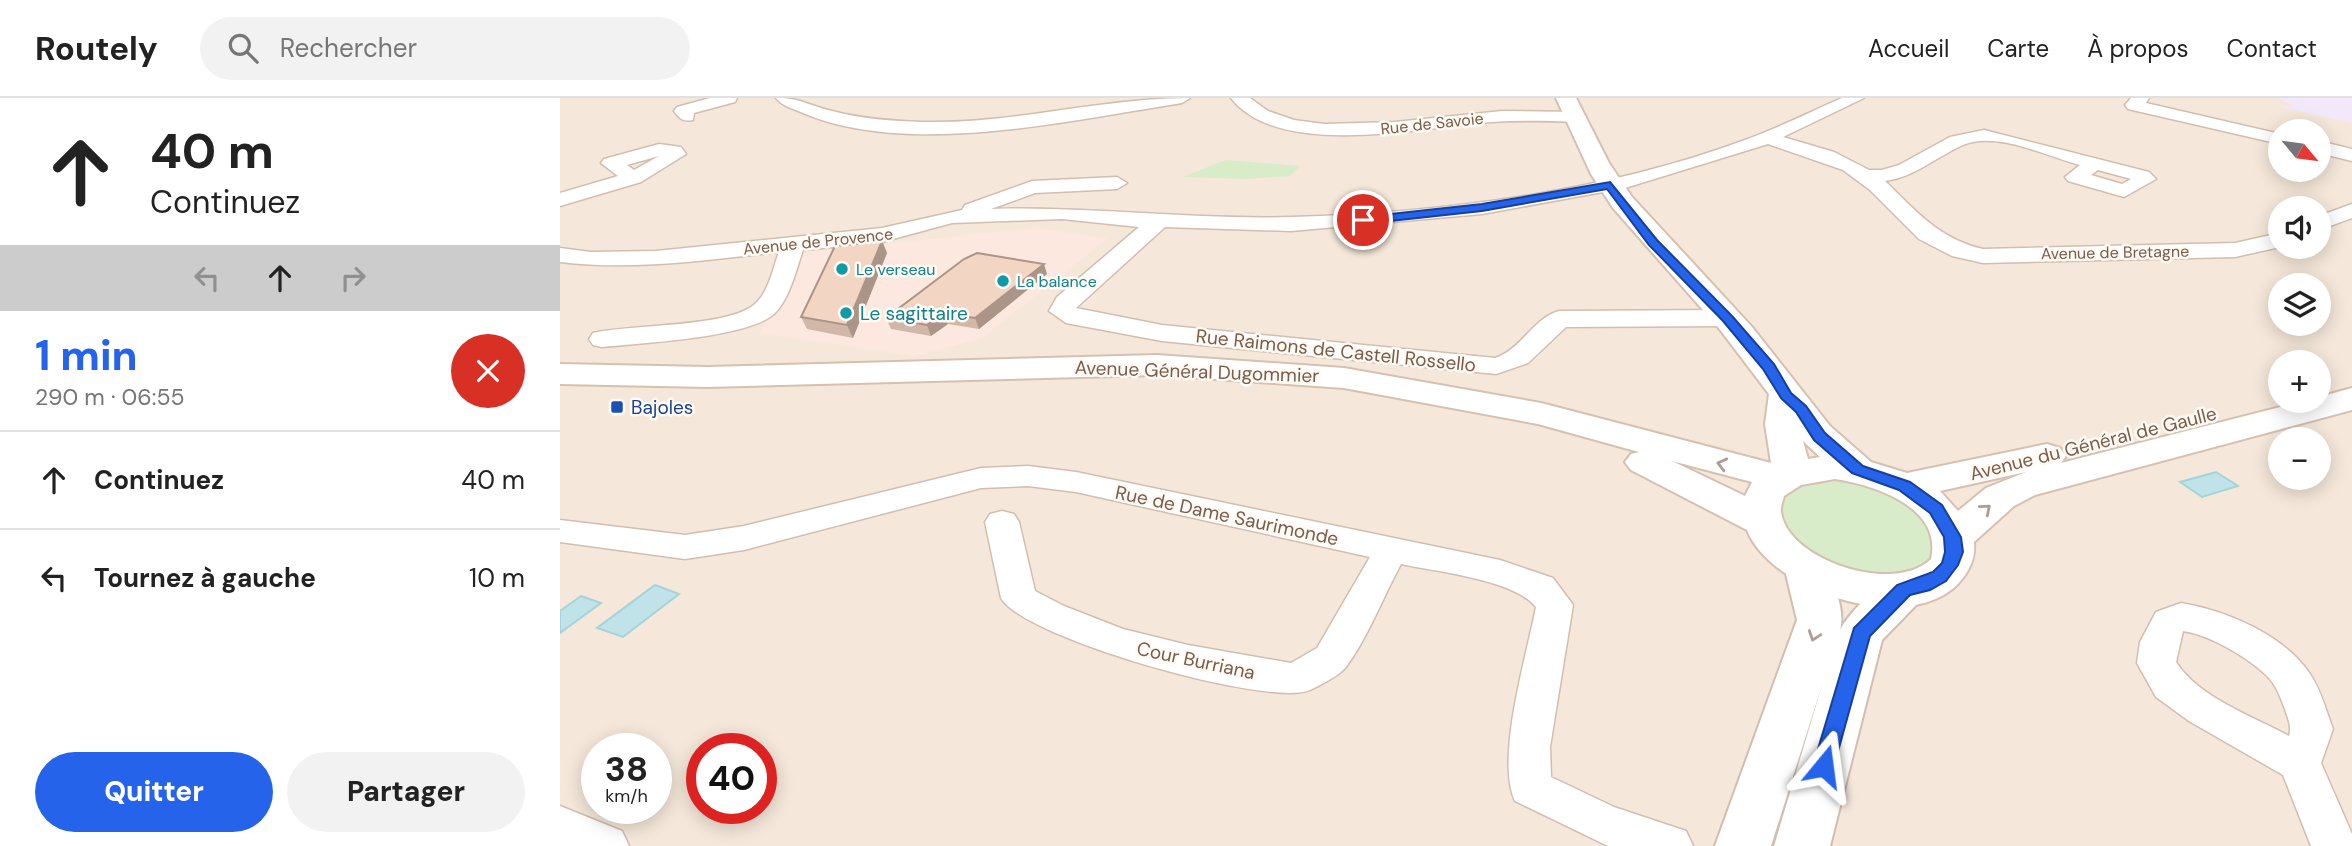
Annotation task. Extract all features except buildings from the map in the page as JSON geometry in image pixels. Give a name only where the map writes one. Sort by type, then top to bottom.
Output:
[{"type":"main road","points":[[1572,107],[1592,153],[1610,185],[1653,243],[1727,318],[1769,367],[1786,395],[1801,410],[1819,436],[1857,469]]},
{"type":"main road","name":"Avenue Général Dugommier","points":[[560,374],[708,377],[1157,365],[1344,378],[1541,414],[1787,475]]},
{"type":"main road","name":"Avenue Général Dugommier","points":[[560,387],[689,389],[1038,379],[1147,380],[1319,390],[1411,404],[1617,452],[1662,469],[1761,520]]},
{"type":"main road","points":[[2331,385],[2352,380]]},
{"type":"main road","points":[[1786,395],[1783,410],[1787,475]]},
{"type":"main road","name":"Avenue du Général de Gaulle","points":[[1952,537],[2000,497],[2021,486],[2352,399]]},
{"type":"main road","name":"Avenue du Général de Gaulle","points":[[1905,486],[1994,469],[2268,401]]},
{"type":"main road","points":[[1824,467],[1857,469],[1905,486],[1936,509],[1952,537],[1954,552],[1950,565],[1939,576],[1924,585],[1904,590],[1865,590],[1835,582],[1807,570],[1777,548],[1761,520],[1761,503],[1768,489],[1787,475],[1824,467]]},
{"type":"main road","points":[[1743,846],[1820,620],[1807,570]]},
{"type":"main road","points":[[1802,846],[1861,633],[1904,590]]},
{"type":"street","points":[[687,116],[683,111],[729,98]]},
{"type":"street","points":[[784,98],[796,105],[837,116],[897,127],[1006,122],[1182,98]]},
{"type":"street","name":"Rue de Savoie","points":[[1239,98],[1252,112],[1287,123],[1333,129],[1372,130],[1572,107]]},
{"type":"street","points":[[1480,98],[1492,117]]},
{"type":"street","name":"Avenue de Provence","points":[[563,257],[656,258],[882,235],[952,217],[1062,212],[1095,218],[1291,224],[1482,208],[1610,185],[1693,163],[1768,138],[1856,98]]},
{"type":"street","points":[[2141,98],[2134,105],[2268,136]]},
{"type":"street","points":[[2154,98],[2180,105],[2201,120]]},
{"type":"street","points":[[882,149],[885,136],[897,127]]},
{"type":"street","points":[[1768,138],[1847,164],[1865,176],[1892,174],[1959,139],[1976,135],[2000,137],[2095,163]]},
{"type":"street","points":[[2331,151],[2352,155]]},
{"type":"street","name":"Avenue de Bretagne","points":[[1865,176],[1928,236],[1949,249],[1983,256],[2235,250],[2268,243]]},
{"type":"street","points":[[560,200],[634,178]]},
{"type":"street","points":[[952,217],[1032,187],[1117,183]]},
{"type":"street","points":[[2331,219],[2352,210]]},
{"type":"street","name":"Rue Raimons de Castell Rossello","points":[[1159,221],[1066,302],[1062,311],[1075,318],[1162,333],[1496,366],[1518,360],[1532,351],[1546,330],[1559,319],[1727,318]]},
{"type":"street","points":[[602,339],[731,323],[754,317],[766,309],[794,243]]},
{"type":"street","name":"Rue de Dame Saurimonde","points":[[560,531],[685,547],[744,538],[981,478],[1028,476],[1076,482],[1500,573],[1540,587],[1555,605],[1529,747],[1530,787],[1568,809],[1640,838],[1670,846]]},
{"type":"street","name":"Cour Burriana","points":[[1002,522],[1019,598],[1055,621],[1144,652],[1296,680],[1331,659],[1391,551]]},
{"type":"street","points":[[2300,763],[2334,846]]},
{"type":"street","points":[[560,827],[606,846]]},
{"type":"shaded area","points":[[560,98],[2352,98],[2352,846],[560,846]]},
{"type":"shaded area","points":[[2278,98],[2352,98],[2352,123],[2280,107],[2294,106]]},
{"type":"shaded area","points":[[1038,228],[1107,239],[982,338],[915,356],[760,333],[800,253]]},
{"type":"green space","points":[[1226,160],[1300,166],[1290,176],[1245,179],[1182,177]]},
{"type":"green space","points":[[1846,476],[1895,491],[1929,520],[1935,553],[1924,566],[1905,575],[1881,578],[1826,566],[1787,536],[1779,504],[1785,495],[1808,481]]},
{"type":"water","points":[[2216,472],[2238,486],[2202,497],[2180,482]]},
{"type":"water","points":[[655,585],[679,594],[623,637],[597,628]]},
{"type":"water","points":[[581,596],[601,603],[560,633],[560,611]]},
{"type":"place","name":"Le verseau","points":[[842,269]]},
{"type":"place","name":"La balance","points":[[1003,281]]},
{"type":"place","name":"Le sagittaire","points":[[846,313]]},
{"type":"place","name":"Bajoles","points":[[617,407]]},
{"type":"route","points":[[1363,220],[1482,208],[1610,185],[1653,243],[1727,318],[1769,367],[1786,395],[1801,410],[1819,436],[1857,469],[1905,486],[1936,509],[1947,523],[1952,537],[1954,552],[1950,565],[1924,585],[1904,590],[1877,614],[1861,633],[1824,766]]}]
